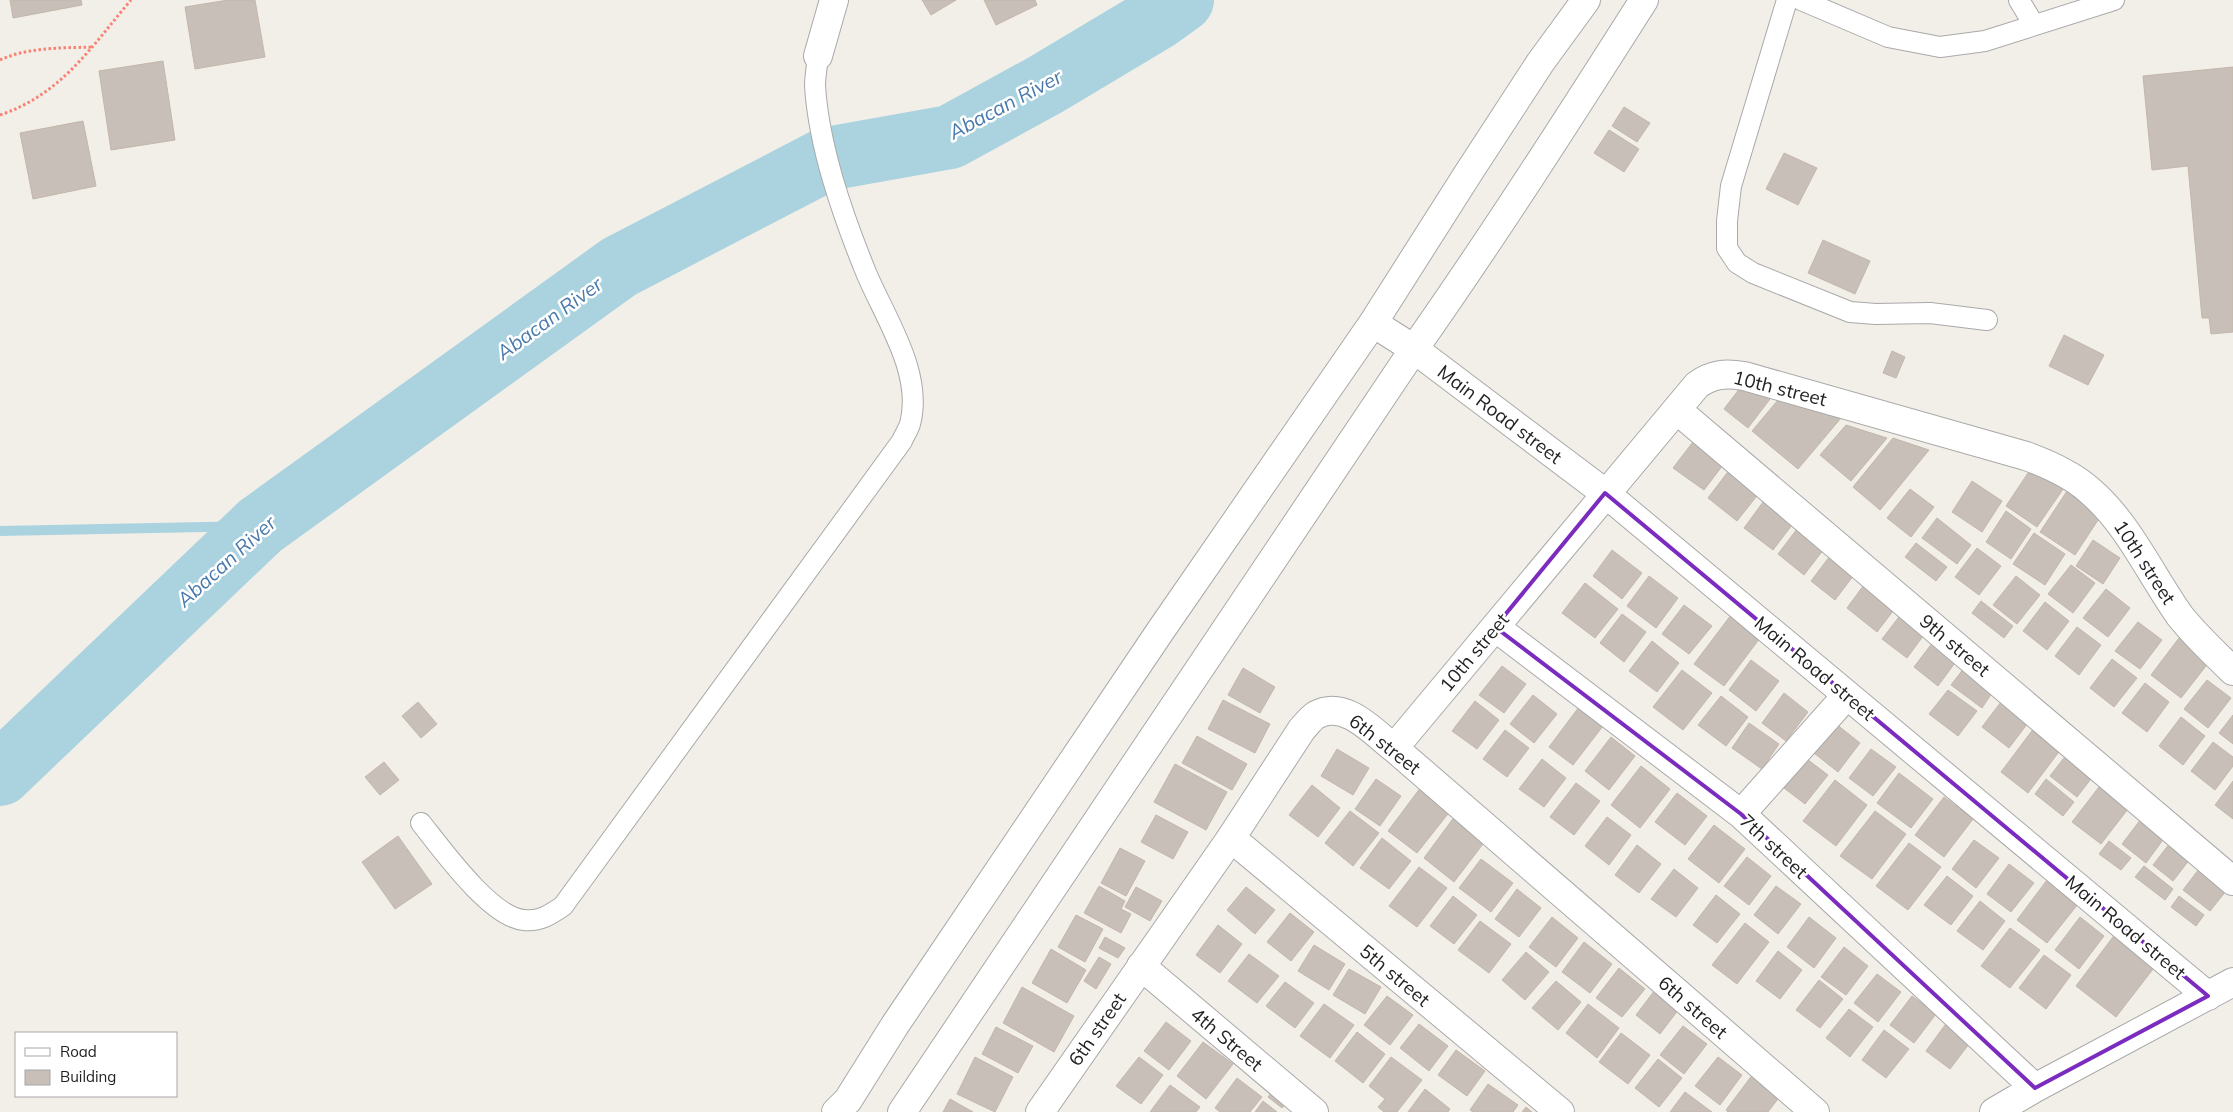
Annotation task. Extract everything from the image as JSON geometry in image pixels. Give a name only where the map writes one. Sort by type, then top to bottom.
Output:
[{"type":"street","points":[[818,56],[834,0]]},
{"type":"street","points":[[836,1112],[848,1100],[895,1025],[1156,638],[1373,323],[1540,64],[1586,0]]},
{"type":"street","points":[[902,1112],[1543,160],[1644,0]]},
{"type":"street","name":"Main Road street","points":[[1373,323],[1414,349],[1605,493],[2208,996]]},
{"type":"street","name":"10th street","points":[[1394,748],[1697,385],[1708,376],[1727,374],[1744,376],[2026,456],[2056,468],[2089,489],[2113,514],[2180,616],[2198,638],[2233,671]]},
{"type":"street","name":"9th street","points":[[1677,410],[2233,881]]},
{"type":"street","name":"7th street","points":[[1495,627],[1741,814],[2035,1088]]},
{"type":"street","points":[[1741,814],[1848,695]]},
{"type":"street","name":"6th street","points":[[1050,1108],[1140,966],[1231,838],[1302,729],[1315,715],[1332,710],[1351,714],[1394,748],[1815,1112]]},
{"type":"street","name":"5th street","points":[[1231,838],[1560,1112]]},
{"type":"street","name":"4th Street","points":[[1140,966],[1314,1112]]},
{"type":"street","points":[[1994,1112],[2233,982]]},
{"type":"lane","points":[[1787,0],[1731,186],[1727,221],[1728,248],[1738,263],[1753,273],[1850,312],[1876,314],[1930,313],[1987,320]]},
{"type":"lane","points":[[1800,0],[1888,37],[1940,47],[1985,41],[2114,0]]},
{"type":"lane","points":[[2019,0],[2034,25]]},
{"type":"lane","points":[[421,823],[478,892],[505,913],[522,921],[544,918],[563,906],[902,441],[910,424],[912,400],[909,379],[902,352],[862,263],[827,159],[815,86],[818,56]]},
{"type":"path","points":[[0,115],[19,108],[43,94],[70,72],[94,47],[131,0]]},
{"type":"path","points":[[0,60],[11,55],[26,52],[94,47]]},
{"type":"highlighted area","points":[[1605,493],[2208,996],[2035,1088],[1741,814],[1495,627]]},
{"type":"building","points":[[10,0],[81,0],[82,5],[13,18]]},
{"type":"building","points":[[228,0],[255,0],[265,57],[195,69],[185,7]]},
{"type":"building","points":[[922,0],[956,0],[931,15]]},
{"type":"building","points":[[984,0],[1035,0],[1037,5],[996,25]]},
{"type":"building","points":[[163,61],[175,140],[111,150],[99,71]]},
{"type":"building","points":[[2233,67],[2233,332],[2211,334],[2209,318],[2202,318],[2188,166],[2152,170],[2143,76]]},
{"type":"building","points":[[1624,107],[1650,123],[1637,142],[1612,126]]},
{"type":"building","points":[[83,121],[96,186],[33,199],[20,133]]},
{"type":"building","points":[[1609,130],[1639,149],[1624,172],[1594,153]]},
{"type":"building","points":[[1784,153],[1817,168],[1798,205],[1766,189]]},
{"type":"building","points":[[1823,240],[1870,261],[1855,294],[1808,273]]},
{"type":"building","points":[[2064,335],[2104,355],[2088,385],[2049,366]]},
{"type":"building","points":[[1892,351],[1905,357],[1896,378],[1883,373]]},
{"type":"building","points":[[1746,380],[1770,399],[1748,428],[1724,409]]},
{"type":"building","points":[[1778,400],[1841,418],[1798,469],[1752,431]]},
{"type":"building","points":[[1846,425],[1887,438],[1851,481],[1820,455]]},
{"type":"building","points":[[1696,438],[1726,461],[1704,490],[1673,468]]},
{"type":"building","points":[[1893,438],[1929,450],[1880,510],[1853,487]]},
{"type":"building","points":[[2036,461],[2068,482],[2037,527],[2006,506]]},
{"type":"building","points":[[1730,469],[1760,492],[1737,521],[1708,498]]},
{"type":"building","points":[[1972,481],[2002,501],[1982,532],[1952,512]]},
{"type":"building","points":[[2069,488],[2104,511],[2075,555],[2040,532]]},
{"type":"building","points":[[1910,489],[1934,507],[1911,537],[1887,518]]},
{"type":"building","points":[[1766,498],[1795,521],[1773,550],[1744,528]]},
{"type":"building","points":[[2006,511],[2031,529],[2011,559],[1986,542]]},
{"type":"building","points":[[1937,518],[1971,545],[1957,564],[1922,538]]},
{"type":"building","points":[[1800,525],[1827,545],[1804,575],[1778,554]]},
{"type":"building","points":[[2034,533],[2065,554],[2045,585],[2013,564]]},
{"type":"building","points":[[2093,540],[2120,558],[2103,584],[2076,566]]},
{"type":"building","points":[[1916,543],[1947,567],[1936,581],[1905,557]]},
{"type":"building","points":[[1977,548],[2001,566],[1979,595],[1955,577]]},
{"type":"building","points":[[1612,550],[1642,573],[1622,599],[1593,576]]},
{"type":"building","points":[[1833,552],[1857,571],[1835,600],[1811,581]]},
{"type":"building","points":[[2071,565],[2095,583],[2073,613],[2048,594]]},
{"type":"building","points":[[1649,576],[1678,598],[1656,628],[1627,606]]},
{"type":"building","points":[[2016,576],[2040,595],[2017,624],[1993,605]]},
{"type":"building","points":[[1869,578],[1900,602],[1877,632],[1847,608]]},
{"type":"building","points":[[1585,583],[1618,609],[1595,638],[1562,613]]},
{"type":"building","points":[[2106,589],[2130,608],[2108,637],[2083,618]]},
{"type":"building","points":[[1981,601],[2013,626],[2004,638],[1972,613]]},
{"type":"building","points":[[2045,602],[2069,621],[2047,650],[2023,631]]},
{"type":"building","points":[[1684,605],[1712,626],[1689,654],[1662,634]]},
{"type":"building","points":[[1905,609],[1929,628],[1907,658],[1882,639]]},
{"type":"building","points":[[1622,614],[1646,632],[1624,662],[1600,643]]},
{"type":"building","points":[[1731,615],[1760,638],[1724,686],[1694,664]]},
{"type":"building","points":[[2138,622],[2162,640],[2140,669],[2115,651]]},
{"type":"building","points":[[2077,627],[2101,645],[2079,675],[2055,656]]},
{"type":"building","points":[[2182,634],[2213,657],[2181,698],[2151,675]]},
{"type":"building","points":[[1936,638],[1960,656],[1938,686],[1914,667]]},
{"type":"building","points":[[1652,641],[1679,663],[1657,692],[1629,671]]},
{"type":"building","points":[[2112,659],[2137,678],[2114,707],[2090,688]]},
{"type":"building","points":[[1751,660],[1779,681],[1756,711],[1729,690]]},
{"type":"building","points":[[1502,666],[1526,684],[1504,713],[1479,695]]},
{"type":"building","points":[[1243,668],[1275,687],[1260,713],[1228,695]]},
{"type":"building","points":[[1964,668],[1994,690],[1982,708],[1951,685]]},
{"type":"building","points":[[1682,670],[1712,693],[1683,730],[1653,707]]},
{"type":"building","points":[[2207,680],[2231,698],[2208,728],[2184,709]]},
{"type":"building","points":[[2145,683],[2169,702],[2147,732],[2122,713]]},
{"type":"building","points":[[1948,690],[1977,711],[1958,736],[1929,714]]},
{"type":"building","points":[[1784,693],[1808,712],[1786,741],[1762,723]]},
{"type":"building","points":[[1533,695],[1557,714],[1534,743],[1510,724]]},
{"type":"building","points":[[1721,696],[1748,717],[1726,746],[1698,725]]},
{"type":"building","points":[[2004,698],[2031,719],[2009,748],[1982,727]]},
{"type":"building","points":[[1223,700],[1270,724],[1255,753],[1208,729]]},
{"type":"building","points":[[1475,701],[1499,720],[1477,749],[1452,731]]},
{"type":"building","points":[[418,702],[437,724],[421,738],[402,716]]},
{"type":"building","points":[[1579,707],[1603,726],[1573,765],[1549,747]]},
{"type":"building","points":[[2233,715],[2233,744],[2219,733]]},
{"type":"building","points":[[2181,717],[2205,736],[2183,765],[2159,746]]},
{"type":"building","points":[[1749,723],[1779,744],[1762,769],[1732,748]]},
{"type":"building","points":[[1836,724],[1860,743],[1838,772],[1814,753]]},
{"type":"building","points":[[2034,728],[2061,749],[2028,793],[2001,772]]},
{"type":"building","points":[[1505,730],[1529,748],[1507,777],[1483,759]]},
{"type":"building","points":[[1197,736],[1247,764],[1232,790],[1182,763]]},
{"type":"building","points":[[1611,737],[1635,756],[1609,790],[1585,771]]},
{"type":"building","points":[[2213,742],[2233,757],[2233,766],[2215,790],[2191,771]]},
{"type":"building","points":[[1337,749],[1369,768],[1353,795],[1321,776]]},
{"type":"building","points":[[1871,749],[1896,767],[1873,796],[1849,778]]},
{"type":"building","points":[[1799,753],[1828,775],[1805,804],[1776,782]]},
{"type":"building","points":[[2067,754],[2094,775],[2077,797],[2050,776]]},
{"type":"building","points":[[1542,759],[1566,778],[1544,807],[1519,789]]},
{"type":"building","points":[[384,762],[399,780],[380,795],[365,777]]},
{"type":"building","points":[[1175,764],[1227,792],[1206,830],[1154,802]]},
{"type":"building","points":[[1641,766],[1670,789],[1640,828],[1611,805]]},
{"type":"building","points":[[1899,773],[1933,799],[1911,828],[1877,803]]},
{"type":"building","points":[[1376,779],[1401,796],[1380,826],[1355,809]]},
{"type":"building","points":[[2046,779],[2074,802],[2063,816],[2035,794]]},
{"type":"building","points":[[1835,780],[1867,805],[1836,846],[1803,821]]},
{"type":"building","points":[[2233,781],[2233,819],[2215,805]]},
{"type":"building","points":[[1576,783],[1600,801],[1574,835],[1550,817]]},
{"type":"building","points":[[2102,783],[2131,805],[2101,844],[2072,822]]},
{"type":"building","points":[[1312,785],[1340,808],[1318,837],[1289,815]]},
{"type":"building","points":[[1421,787],[1451,810],[1417,853],[1388,831]]},
{"type":"building","points":[[1677,793],[1707,816],[1685,845],[1655,822]]},
{"type":"building","points":[[1944,797],[1973,819],[1944,857],[1915,835]]},
{"type":"building","points":[[1350,811],[1379,833],[1353,866],[1325,843]]},
{"type":"building","points":[[1875,811],[1906,834],[1872,879],[1840,856]]},
{"type":"building","points":[[1156,815],[1188,832],[1173,859],[1141,842]]},
{"type":"building","points":[[2144,815],[2168,833],[2146,863],[2122,844]]},
{"type":"building","points":[[1455,816],[1486,840],[1454,882],[1424,858]]},
{"type":"building","points":[[1607,817],[1631,835],[1609,865],[1585,846]]},
{"type":"building","points":[[1714,825],[1745,849],[1719,883],[1688,859]]},
{"type":"building","points":[[398,836],[432,884],[395,909],[362,862]]},
{"type":"building","points":[[1382,838],[1411,861],[1389,889],[1360,868]]},
{"type":"building","points":[[2173,839],[2193,855],[2173,881],[2153,865]]},
{"type":"building","points":[[1974,840],[1999,858],[1976,888],[1952,869]]},
{"type":"building","points":[[2109,841],[2131,858],[2121,870],[2099,854]]},
{"type":"building","points":[[1909,843],[1941,867],[1908,910],[1876,886]]},
{"type":"building","points":[[1637,845],[1661,864],[1639,893],[1615,875]]},
{"type":"building","points":[[1120,848],[1145,861],[1126,896],[1101,883]]},
{"type":"building","points":[[1747,857],[1771,876],[1749,905],[1724,886]]},
{"type":"building","points":[[1481,859],[1513,883],[1491,912],[1459,888]]},
{"type":"building","points":[[2009,864],[2034,883],[2011,912],[1987,894]]},
{"type":"building","points":[[2202,865],[2230,886],[2210,911],[2183,890]]},
{"type":"building","points":[[2144,866],[2173,889],[2165,900],[2135,877]]},
{"type":"building","points":[[1419,867],[1447,888],[1417,927],[1389,906]]},
{"type":"building","points":[[1674,869],[1698,888],[1676,917],[1651,899]]},
{"type":"building","points":[[1947,876],[1973,896],[1951,925],[1924,905]]},
{"type":"building","points":[[2047,880],[2078,904],[2047,943],[2017,920]]},
{"type":"building","points":[[1099,886],[1125,901],[1121,909],[1131,914],[1121,933],[1084,913]]},
{"type":"building","points":[[1776,886],[1801,904],[1778,934],[1754,915]]},
{"type":"building","points":[[1136,887],[1162,901],[1150,921],[1125,907]]},
{"type":"building","points":[[1246,887],[1275,910],[1255,934],[1227,910]]},
{"type":"building","points":[[1517,889],[1541,908],[1519,937],[1495,919]]},
{"type":"building","points":[[1716,895],[1740,914],[1717,943],[1693,925]]},
{"type":"building","points":[[1453,896],[1477,915],[1454,944],[1430,926]]},
{"type":"building","points":[[2179,896],[2204,915],[2196,926],[2171,907]]},
{"type":"building","points":[[1980,901],[2005,921],[1983,950],[1957,931]]},
{"type":"building","points":[[1290,913],[1314,932],[1291,961],[1267,942]]},
{"type":"building","points":[[1076,915],[1103,929],[1085,962],[1058,947]]},
{"type":"building","points":[[1552,917],[1578,938],[1556,967],[1529,947]]},
{"type":"building","points":[[1809,917],[1836,938],[1814,968],[1787,947]]},
{"type":"building","points":[[2080,917],[2104,936],[2079,969],[2055,950]]},
{"type":"building","points":[[1480,921],[1511,944],[1489,973],[1458,950]]},
{"type":"building","points":[[1745,923],[1769,942],[1737,984],[1712,965]]},
{"type":"building","points":[[1218,925],[1242,944],[1220,973],[1196,955]]},
{"type":"building","points":[[2010,928],[2040,950],[2010,988],[1981,966]]},
{"type":"building","points":[[2119,929],[2160,960],[2116,1017],[2076,986]]},
{"type":"building","points":[[1105,937],[1125,948],[1118,958],[1099,948]]},
{"type":"building","points":[[1584,942],[1612,964],[1590,993],[1562,972]]},
{"type":"building","points":[[1314,945],[1345,964],[1329,990],[1298,971]]},
{"type":"building","points":[[1844,947],[1868,966],[1846,995],[1821,977]]},
{"type":"building","points":[[1051,949],[1086,970],[1067,1003],[1032,983]]},
{"type":"building","points":[[1778,951],[1802,970],[1780,999],[1756,981]]},
{"type":"building","points":[[1526,952],[1549,972],[1525,1000],[1502,980]]},
{"type":"building","points":[[1249,954],[1279,976],[1257,1003],[1228,981]]},
{"type":"building","points":[[2044,955],[2071,975],[2046,1009],[2019,988]]},
{"type":"building","points":[[1099,957],[1111,964],[1096,989],[1084,981]]},
{"type":"building","points":[[1619,968],[1645,989],[1622,1017],[1596,998]]},
{"type":"building","points":[[1349,969],[1381,987],[1365,1014],[1333,995]]},
{"type":"building","points":[[1877,974],[1901,992],[1878,1022],[1854,1003]]},
{"type":"building","points":[[1819,980],[1843,999],[1820,1028],[1796,1010]]},
{"type":"building","points":[[1556,981],[1581,1002],[1558,1030],[1532,1008]]},
{"type":"building","points":[[1285,982],[1314,1003],[1295,1028],[1266,1006]]},
{"type":"building","points":[[1658,986],[1682,1005],[1660,1034],[1636,1015]]},
{"type":"building","points":[[1022,987],[1074,1016],[1054,1052],[1003,1023]]},
{"type":"building","points":[[1387,996],[1413,1015],[1390,1045],[1364,1025]]},
{"type":"building","points":[[1912,996],[1936,1014],[1914,1043],[1890,1025]]},
{"type":"building","points":[[1324,1004],[1354,1025],[1330,1058],[1300,1036]]},
{"type":"building","points":[[1588,1004],[1619,1028],[1597,1058],[1566,1033]]},
{"type":"building","points":[[1849,1009],[1873,1027],[1850,1057],[1826,1038]]},
{"type":"building","points":[[1948,1021],[1972,1040],[1950,1069],[1926,1051]]},
{"type":"building","points":[[1166,1022],[1191,1041],[1169,1070],[1144,1051]]},
{"type":"building","points":[[1419,1024],[1448,1046],[1429,1071],[1400,1048]]},
{"type":"building","points":[[1683,1026],[1707,1044],[1684,1074],[1660,1055]]},
{"type":"building","points":[[996,1027],[1033,1046],[1018,1073],[982,1054]]},
{"type":"building","points":[[1884,1030],[1909,1049],[1886,1078],[1862,1060]]},
{"type":"building","points":[[1357,1032],[1385,1054],[1363,1083],[1335,1061]]},
{"type":"building","points":[[1621,1033],[1650,1055],[1628,1084],[1599,1062]]},
{"type":"building","points":[[1203,1042],[1233,1064],[1206,1099],[1177,1076]]},
{"type":"building","points":[[1456,1050],[1485,1071],[1467,1096],[1438,1075]]},
{"type":"building","points":[[975,1057],[1013,1077],[995,1112],[957,1094]]},
{"type":"building","points":[[1139,1057],[1163,1075],[1141,1104],[1116,1086]]},
{"type":"building","points":[[1391,1057],[1422,1080],[1397,1112],[1384,1112],[1378,1107],[1385,1099],[1369,1086]]},
{"type":"building","points":[[1718,1057],[1742,1075],[1720,1105],[1695,1086]]},
{"type":"building","points":[[1658,1059],[1682,1078],[1659,1107],[1635,1088]]},
{"type":"building","points":[[1756,1070],[1784,1091],[1768,1112],[1728,1112],[1726,1110]]},
{"type":"building","points":[[1237,1078],[1262,1097],[1250,1112],[1220,1112],[1215,1108]]},
{"type":"building","points":[[1488,1084],[1518,1105],[1513,1112],[1473,1112],[1470,1110]]},
{"type":"building","points":[[1170,1085],[1200,1107],[1196,1112],[1150,1112]]},
{"type":"building","points":[[1275,1088],[1289,1099],[1282,1108],[1268,1097]]},
{"type":"building","points":[[1425,1089],[1450,1109],[1448,1112],[1408,1112]]},
{"type":"building","points":[[1685,1092],[1712,1112],[1670,1112]]},
{"type":"building","points":[[950,1099],[973,1112],[943,1112]]},
{"type":"building","points":[[1263,1101],[1277,1112],[1255,1112]]},
{"type":"building","points":[[1526,1107],[1532,1112],[1522,1112]]},
{"type":"waterway","name":"Abacan River","points":[[0,774],[260,526],[619,267],[827,159],[950,137],[1045,85],[1157,18],[1182,0]]},
{"type":"waterway","points":[[0,531],[260,526]]}]
